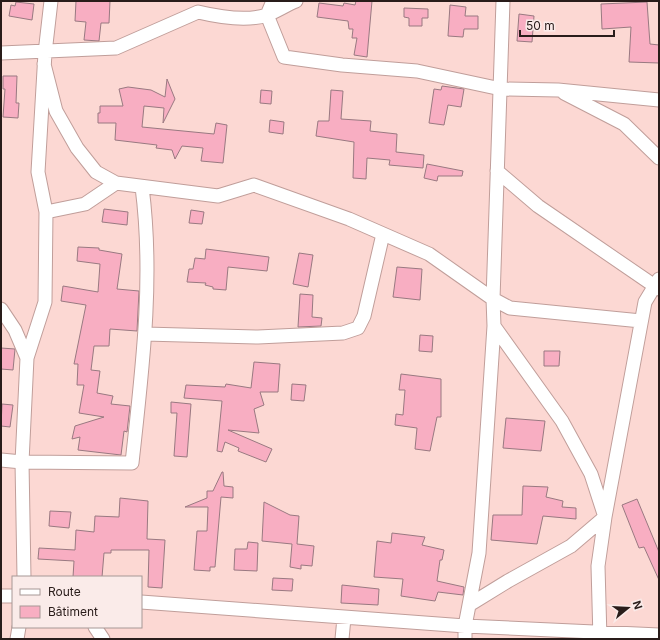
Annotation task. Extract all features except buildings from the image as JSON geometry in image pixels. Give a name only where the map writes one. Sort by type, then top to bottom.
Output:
[{"type":"street","points":[[24,576],[22,462],[27,358],[45,302],[46,212],[38,172],[44,58],[51,1]]},
{"type":"street","points":[[273,1],[267,15],[284,57],[342,65],[417,72],[501,89],[558,90],[659,100]]},
{"type":"street","points":[[1,53],[44,58],[116,48],[198,12],[211,15],[249,19],[267,15],[296,1]]},
{"type":"street","points":[[465,632],[479,553],[494,326],[493,299],[503,1]]},
{"type":"street","points":[[44,58],[56,111],[77,148],[96,172],[116,183],[218,196],[254,185],[302,201],[429,254],[493,299],[510,308],[641,321]]},
{"type":"street","points":[[558,90],[624,124],[659,158]]},
{"type":"street","points":[[497,171],[538,206],[657,284],[645,302],[605,517],[598,566],[600,635]]},
{"type":"street","points":[[46,212],[85,204],[116,183]]},
{"type":"street","points":[[1,460],[22,462],[132,463],[146,334],[146,216],[142,187]]},
{"type":"street","points":[[146,334],[258,337],[343,333],[358,328],[364,316],[383,234]]},
{"type":"street","points":[[1,309],[15,330],[27,358]]},
{"type":"street","points":[[494,326],[562,421],[591,474],[605,517]]},
{"type":"street","points":[[469,606],[508,581],[571,546],[605,517]]},
{"type":"street","points":[[1,596],[12,596]]},
{"type":"street","points":[[142,602],[344,618],[465,632],[659,635]]},
{"type":"street","points":[[342,639],[344,618]]},
{"type":"street","points":[[17,639],[19,628]]},
{"type":"street","points":[[96,628],[103,639]]}]
